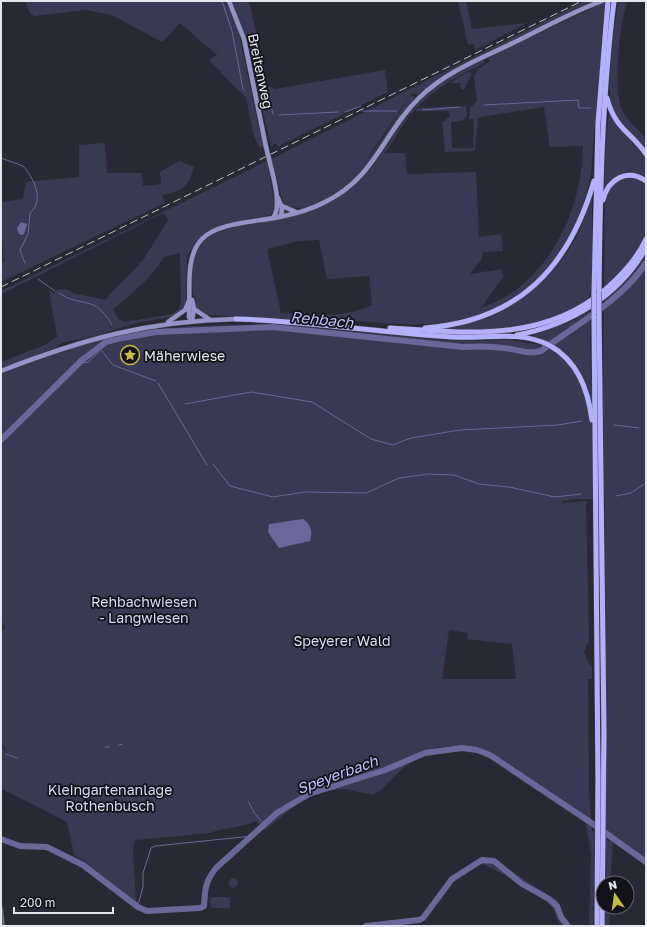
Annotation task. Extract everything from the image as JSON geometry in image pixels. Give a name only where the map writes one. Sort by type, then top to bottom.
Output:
[{"type":"highway","points":[[595,437],[594,294],[596,173],[601,76],[608,1]]},
{"type":"highway","points":[[596,926],[598,833],[598,453],[600,210],[606,91],[614,3]]},
{"type":"highway","points":[[606,91],[611,113],[618,124],[646,154]]},
{"type":"highway","points":[[406,329],[452,325],[478,318],[503,307],[530,289],[556,263],[571,241],[584,213],[596,173]]},
{"type":"highway","points":[[600,210],[607,188],[615,179],[631,175],[646,180]]},
{"type":"highway","points":[[236,319],[446,332],[494,332],[521,329],[557,319],[582,307],[610,286],[633,261],[646,239]]},
{"type":"highway","points":[[506,336],[550,326],[591,306],[622,280],[646,248]]},
{"type":"highway","points":[[331,325],[454,337],[523,337],[545,343],[570,362],[583,382],[589,399],[598,453]]},
{"type":"highway","points":[[598,464],[604,828],[602,926]]},
{"type":"main road","name":"Breitenweg","points":[[229,1],[244,39],[277,197]]},
{"type":"main road","points":[[192,321],[189,317],[191,295],[191,261],[199,242],[206,235],[217,229],[298,213],[326,202],[353,183],[379,154],[412,104],[442,79],[525,37],[602,1]]},
{"type":"main road","points":[[277,197],[277,216]]},
{"type":"main road","points":[[277,197],[282,206],[282,213],[277,216]]},
{"type":"main road","points":[[282,206],[298,213]]},
{"type":"main road","points":[[191,295],[194,309],[192,321]]},
{"type":"main road","points":[[165,324],[185,310],[191,295]]},
{"type":"main road","points":[[194,309],[211,320]]},
{"type":"main road","points":[[1,371],[85,341],[133,329],[192,321],[236,319]]},
{"type":"street","points":[[1,908],[4,926]]},
{"type":"green space","points":[[25,1],[225,1],[238,29],[263,147],[259,147],[254,136],[246,98],[209,60],[217,55],[180,23],[162,42],[112,15],[86,10],[35,16],[30,14]]},
{"type":"green space","points":[[231,1],[249,1],[268,86],[275,89],[385,70],[388,92],[277,147],[276,143],[271,146],[247,42]]},
{"type":"green space","points":[[458,1],[466,1],[472,29],[527,23],[475,50],[474,44],[468,45]]},
{"type":"green space","points":[[585,1],[596,1],[430,86],[419,95],[412,93],[364,163],[378,145],[411,95],[416,98],[397,122],[368,165],[350,182],[328,198],[305,207],[294,208],[284,205],[271,159]]},
{"type":"green space","points":[[618,1],[628,1],[622,22],[618,54],[619,98],[621,108],[626,117],[646,138],[646,148],[619,122],[614,112],[611,98],[610,82],[612,46]]},
{"type":"green space","points":[[605,2],[591,173],[584,200],[574,226],[561,250],[544,271],[525,289],[502,304],[476,315],[448,322],[425,324],[212,315],[206,314],[197,309],[193,291],[192,272],[195,254],[203,242],[216,233],[231,227],[282,219],[307,212],[347,189],[359,180],[375,163],[408,114],[422,98],[447,79],[483,60],[485,62],[483,64],[450,81],[421,103],[405,122],[385,153],[405,153],[407,174],[476,172],[479,237],[501,234],[503,251],[483,252],[481,260],[470,274],[502,269],[503,277],[481,308],[505,297],[525,282],[542,264],[557,243],[568,220],[576,196],[581,171],[583,146],[550,147],[544,107],[480,117],[478,119],[475,151],[445,152],[442,122],[450,117],[449,111],[415,111],[418,108],[466,106],[467,115],[464,120],[451,122],[452,148],[473,148],[474,119],[469,119],[470,108],[477,101],[474,76],[478,69],[490,61],[488,57]],"holes":[[[319,240],[327,279],[369,276],[372,305],[339,314],[316,315],[281,313],[267,249],[299,241]]]},
{"type":"green space","points":[[468,72],[472,73],[464,90],[460,88],[461,83],[449,83]]},
{"type":"green space","points":[[609,110],[619,128],[646,157],[646,178],[634,174],[622,175],[611,181],[604,191],[606,140]]},
{"type":"green space","points":[[105,143],[107,173],[142,173],[143,186],[161,184],[160,172],[179,161],[194,167],[187,184],[184,187],[175,192],[162,195],[165,203],[1,282],[1,263],[4,262],[1,229],[1,202],[23,199],[26,182],[79,177],[79,145]]},
{"type":"green space","points":[[267,161],[274,201],[273,212],[270,215],[217,227],[207,231],[197,241],[187,256],[186,302],[183,310],[176,316],[136,323],[91,337],[64,342],[54,348],[1,369],[1,362],[45,345],[57,337],[49,290],[54,293],[57,290],[66,289],[73,293],[105,300],[143,260],[169,219],[163,213],[1,294],[1,291]],"holes":[[[180,253],[181,303],[179,309],[172,314],[125,322],[118,319],[113,309],[154,272],[164,257]]]},
{"type":"green space","points":[[635,177],[646,183],[646,232],[644,240],[641,248],[630,263],[604,288],[605,198],[613,184],[620,180]]},
{"type":"green space","points":[[592,195],[592,285],[588,301],[570,311],[532,324],[494,329],[434,329],[468,322],[493,314],[519,300],[543,281],[563,258],[575,240]]},
{"type":"green space","points":[[646,254],[646,864],[613,843],[611,875],[606,875],[606,838],[609,842],[609,832],[606,830],[605,499],[575,499],[562,501],[562,503],[586,501],[589,641],[584,651],[588,662],[592,667],[592,679],[588,679],[589,790],[592,831],[594,832],[595,830],[593,926],[589,926],[591,854],[586,825],[588,819],[491,752],[476,748],[448,746],[425,752],[401,770],[383,788],[373,795],[344,789],[312,792],[265,830],[256,821],[210,833],[135,840],[133,848],[136,902],[74,855],[67,822],[2,789],[1,791],[1,746],[9,755],[1,743],[1,634],[5,626],[1,622],[1,374],[78,346],[122,333],[189,326],[273,324],[454,341],[509,340],[543,345],[564,359],[587,387],[584,378],[573,363],[534,337],[534,335],[574,320],[590,311],[591,386],[603,387],[604,300],[623,284]],"holes":[[[449,630],[468,633],[467,639],[512,644],[516,679],[442,679]]]},
{"type":"green space","points":[[481,858],[494,860],[558,901],[566,922],[573,926],[561,926],[551,906],[547,902],[496,870],[482,864]]},
{"type":"green space","points":[[233,878],[238,883],[233,888],[228,883]]},
{"type":"green space","points":[[212,897],[229,897],[230,908],[211,908],[210,899]]},
{"type":"green space","points":[[605,915],[610,915],[609,926],[605,926]]},
{"type":"shaded area","points":[[21,222],[27,224],[24,234],[22,235],[19,234],[17,228]]},
{"type":"shaded area","points":[[303,519],[311,528],[310,541],[279,548],[268,532],[269,524]]},
{"type":"waterway","points":[[222,1],[232,31],[243,89],[245,91]]},
{"type":"waterway","points":[[267,92],[273,114]]},
{"type":"waterway","points":[[484,105],[578,100],[579,108],[591,108]]},
{"type":"waterway","points":[[345,112],[361,106]]},
{"type":"waterway","points":[[423,110],[460,107]]},
{"type":"waterway","points":[[363,111],[397,111]]},
{"type":"waterway","points":[[279,115],[338,112]]},
{"type":"waterway","points":[[1,158],[23,166],[31,177],[36,190],[37,202],[30,213],[28,234],[20,250],[25,263]]},
{"type":"waterway","name":"Rehbach","points":[[1,440],[81,361],[106,342],[156,332],[273,327],[463,347],[494,347],[536,352],[541,351],[598,311],[624,289],[636,277],[646,263]]},
{"type":"waterway","points":[[38,279],[55,291]]},
{"type":"waterway","points":[[59,293],[67,298],[93,305],[105,315],[112,325]]},
{"type":"waterway","points":[[101,350],[113,365],[156,381]]},
{"type":"waterway","points":[[81,361],[87,363],[99,352]]},
{"type":"waterway","points":[[158,383],[207,465]]},
{"type":"waterway","points":[[185,404],[251,392],[312,402],[371,439],[393,445],[411,438],[460,430],[558,425],[582,421]]},
{"type":"waterway","points":[[614,425],[639,428]]},
{"type":"waterway","points":[[213,464],[230,486],[273,497],[305,492],[366,493],[399,478],[428,474],[454,475],[479,484],[509,487],[555,497],[581,494]]},
{"type":"waterway","points":[[616,496],[631,493],[646,483]]},
{"type":"waterway","points":[[105,747],[110,747]]},
{"type":"waterway","name":"Speyerbach","points":[[1,839],[20,846],[47,847],[83,865],[138,907],[147,911],[200,908],[204,906],[206,886],[216,868],[277,813],[309,794],[385,770],[425,753],[462,748],[477,750],[490,755],[593,824],[646,862]]},
{"type":"waterway","points":[[6,754],[17,758]]},
{"type":"waterway","points":[[248,801],[255,814],[264,824]]},
{"type":"waterway","points":[[134,904],[139,902],[143,886],[143,873],[151,848],[155,846],[253,836]]},
{"type":"waterway","points":[[366,926],[419,920],[423,918],[452,879],[482,860],[494,861],[522,884],[549,899],[557,906],[561,917],[568,926]]},
{"type":"railway","points":[[1,287],[582,1]]},
{"type":"place","name":"Mäherwiese","points":[[130,355]]},
{"type":"park label","name":"Rehbachwiesen - Langwiesen","points":[[144,610]]},
{"type":"park label","name":"Speyerer Wald","points":[[342,640]]},
{"type":"park label","name":"Kleingartenanlage Rothenbusch","points":[[110,798]]}]
